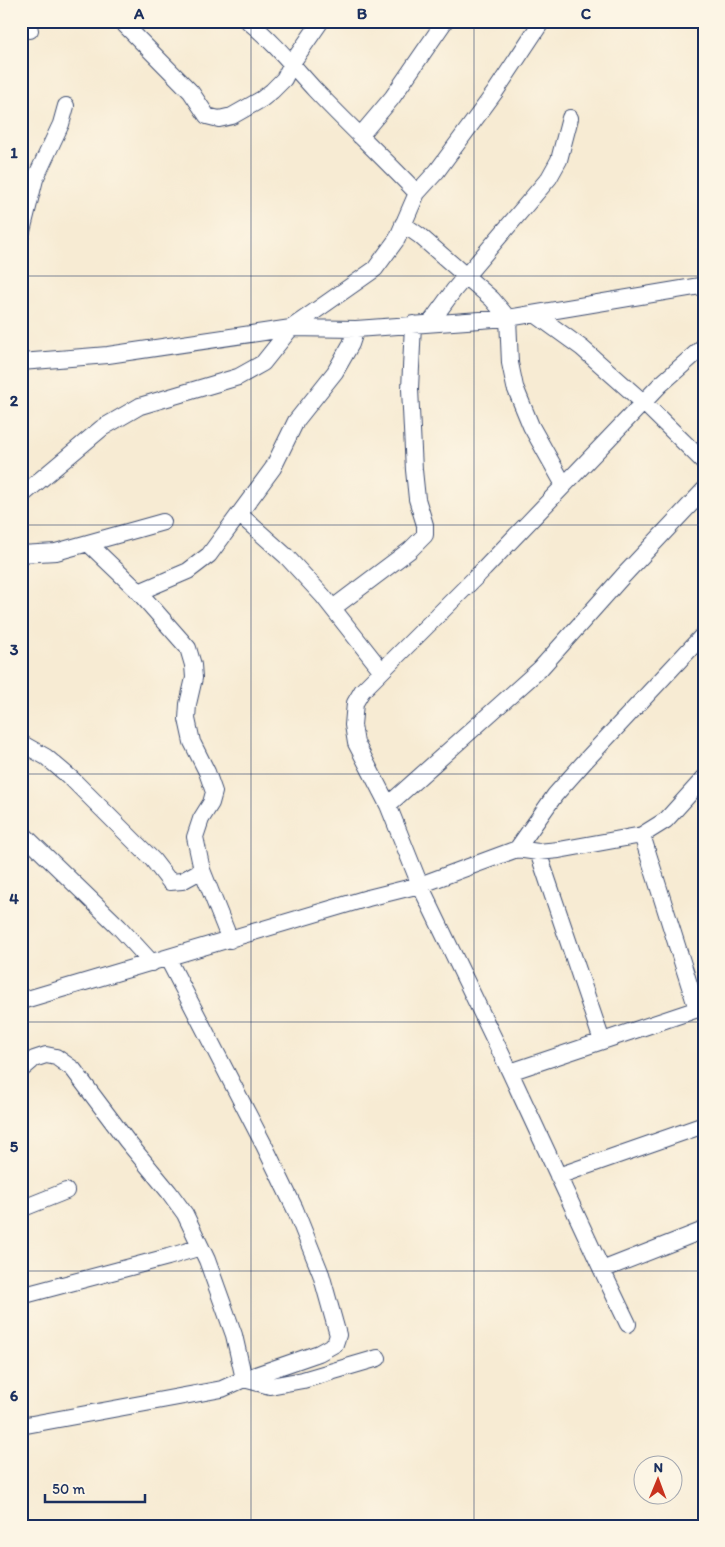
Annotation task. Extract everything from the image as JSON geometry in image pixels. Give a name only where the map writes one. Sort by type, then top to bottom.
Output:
[{"type":"street","points":[[121,21],[191,92],[207,116],[213,119],[232,116],[262,99],[284,79],[292,63],[321,21]]},
{"type":"street","points":[[248,21],[265,34],[314,89],[417,193]]},
{"type":"street","points":[[360,136],[392,98],[445,21]]},
{"type":"street","points":[[21,496],[102,428],[140,406],[187,390],[238,377],[263,363],[291,328],[375,269],[397,239],[417,193],[437,171],[489,100],[542,21]]},
{"type":"street","points":[[21,235],[26,195],[61,124],[66,106]]},
{"type":"street","points":[[430,323],[549,178],[559,160],[570,118]]},
{"type":"street","points":[[403,224],[492,299],[508,318],[510,363],[515,387],[531,426],[564,486]]},
{"type":"street","points":[[21,362],[108,355],[291,328],[356,329],[508,318],[702,284]]},
{"type":"street","points":[[535,314],[582,348],[644,403],[704,462]]},
{"type":"street","points":[[333,608],[410,550],[425,535],[425,525],[417,499],[414,470],[410,389],[413,324]]},
{"type":"street","points":[[139,592],[188,571],[209,554],[273,468],[296,421],[334,372],[351,344],[356,329]]},
{"type":"street","points":[[628,1324],[420,885],[388,805],[356,743],[353,725],[355,703],[358,696],[484,569],[660,385],[704,346]]},
{"type":"street","points":[[388,805],[540,668],[704,490]]},
{"type":"street","points":[[239,514],[286,556],[333,608],[382,671]]},
{"type":"street","points":[[21,554],[56,552],[163,522]]},
{"type":"street","points":[[88,543],[139,592],[188,648],[193,665],[194,678],[188,704],[187,719],[192,742],[207,772],[214,792],[195,837],[202,870],[230,940]]},
{"type":"street","points":[[517,849],[555,795],[704,634]]},
{"type":"street","points":[[21,743],[46,757],[72,780],[153,860],[170,882],[182,881],[202,870]]},
{"type":"street","points":[[21,1001],[368,898],[420,885],[517,849],[538,852],[559,850],[642,835],[666,820],[704,778]]},
{"type":"street","points":[[21,832],[119,927],[152,963]]},
{"type":"street","points":[[510,1072],[700,1008],[642,835]]},
{"type":"street","points":[[538,852],[602,1041]]},
{"type":"street","points":[[21,1426],[222,1389],[244,1379],[319,1354],[335,1344],[338,1335],[321,1274],[295,1209],[168,958]]},
{"type":"street","points":[[21,1070],[34,1059],[46,1055],[56,1057],[73,1069],[185,1214],[207,1260],[234,1335],[244,1379]]},
{"type":"street","points":[[558,1176],[704,1125]]},
{"type":"street","points":[[21,1209],[66,1191]]},
{"type":"street","points":[[602,1270],[704,1230]]},
{"type":"street","points":[[21,1296],[200,1247]]},
{"type":"street","points":[[244,1379],[270,1386],[303,1380],[378,1358]]}]
